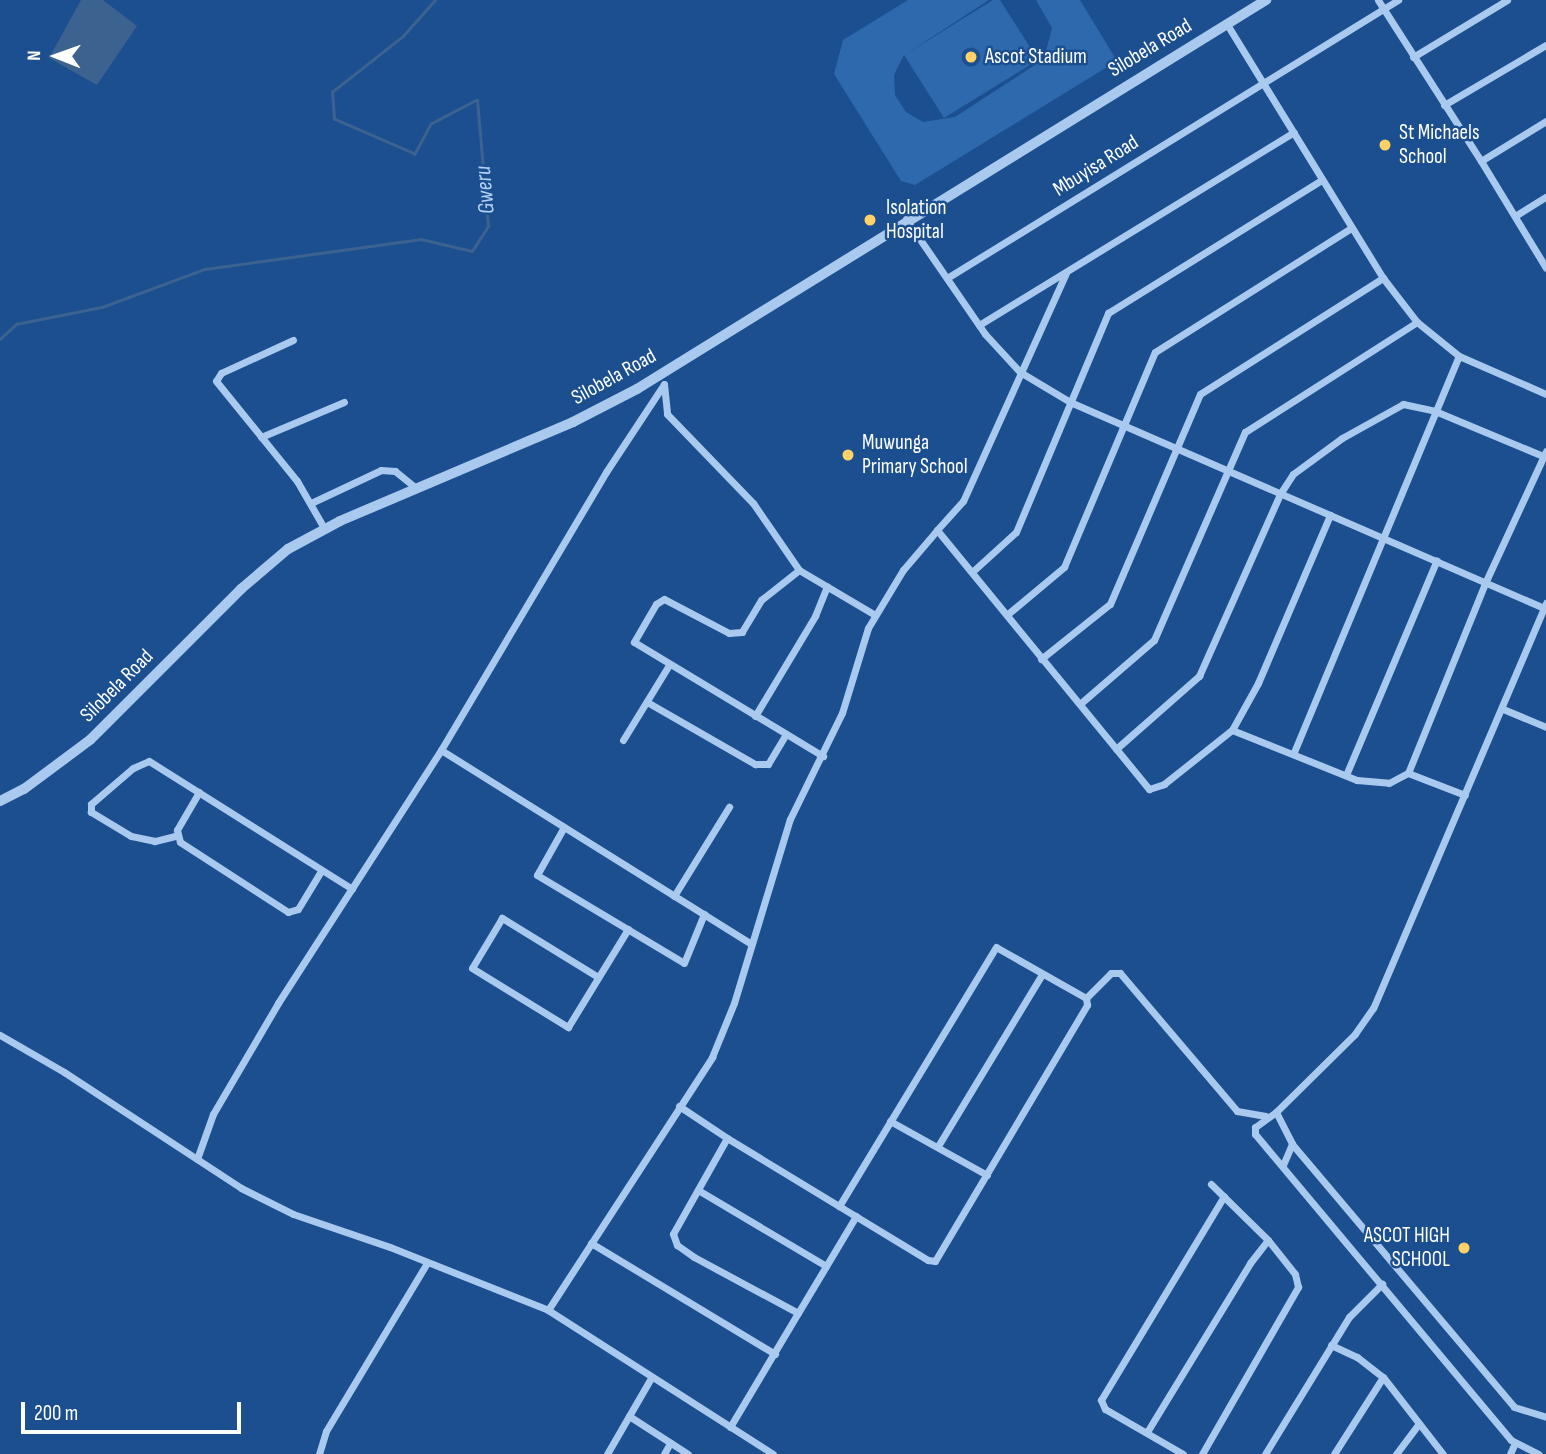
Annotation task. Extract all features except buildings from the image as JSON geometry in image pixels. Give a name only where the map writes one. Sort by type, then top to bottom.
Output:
[{"type":"street","name":"Silobela Road","points":[[0,800],[24,789],[90,740],[260,570],[324,528],[573,422],[664,378],[906,219],[1266,0]]},
{"type":"street","points":[[1378,0],[1546,268]]},
{"type":"street","name":"Mbuyisa Road","points":[[947,278],[1398,0]]},
{"type":"street","points":[[1413,57],[1507,0]]},
{"type":"street","points":[[1227,24],[1382,278],[1417,322],[1459,356],[1546,394]]},
{"type":"street","points":[[1444,105],[1546,45]]},
{"type":"street","points":[[1481,162],[1546,121]]},
{"type":"street","points":[[979,325],[1294,132]]},
{"type":"street","points":[[972,572],[1016,532],[1110,312],[1322,180]]},
{"type":"street","points":[[1515,216],[1546,197]]},
{"type":"street","points":[[906,219],[979,325],[1020,372],[1070,402],[1330,516],[1545,605],[1503,709],[1373,1008],[1354,1034],[1276,1112],[1266,1116],[1255,1127],[1255,1134],[1515,1443],[1539,1454]]},
{"type":"street","points":[[1009,613],[1064,567],[1155,352],[1351,228]]},
{"type":"street","points":[[548,1310],[721,1040],[790,819],[823,756],[875,615],[903,570],[962,501],[1066,273]]},
{"type":"street","points":[[1041,659],[1110,604],[1174,448],[1200,394],[1382,278]]},
{"type":"street","points":[[1081,703],[1154,640],[1247,431],[1417,322]]},
{"type":"street","points":[[293,340],[216,378],[311,503],[324,528]]},
{"type":"street","points":[[1294,752],[1459,356]]},
{"type":"street","points":[[664,378],[667,414],[753,503],[799,570],[875,615]]},
{"type":"street","points":[[197,1159],[213,1114],[441,750],[664,378]]},
{"type":"street","points":[[261,438],[344,402]]},
{"type":"street","points":[[1116,750],[1199,676],[1280,494],[1298,469],[1397,405],[1435,411],[1545,454],[1486,581],[1408,773],[1383,784],[1346,775],[1294,752],[1232,730]]},
{"type":"street","points":[[311,503],[381,470],[395,471],[415,487]]},
{"type":"street","points":[[937,530],[1009,613],[1041,659],[1081,703],[1116,750],[1155,790],[1232,730],[1258,683],[1330,516]]},
{"type":"street","points":[[1346,775],[1437,560]]},
{"type":"street","points":[[799,570],[761,600],[737,635],[671,599],[656,604],[634,642],[823,756]]},
{"type":"street","points":[[755,716],[815,616],[827,586]]},
{"type":"street","points":[[623,740],[670,665]]},
{"type":"street","points":[[647,702],[755,764],[768,764],[786,734]]},
{"type":"street","points":[[1503,709],[1546,726]]},
{"type":"street","points":[[441,750],[751,944]]},
{"type":"street","points":[[321,871],[298,909],[288,912],[175,836],[155,841],[131,836],[92,812],[90,804],[132,768],[149,761],[352,889]]},
{"type":"street","points":[[1408,773],[1465,795]]},
{"type":"street","points":[[175,836],[198,792]]},
{"type":"street","points":[[674,896],[729,807]]},
{"type":"street","points":[[564,827],[537,875],[684,963],[704,914]]},
{"type":"street","points":[[598,977],[502,918],[472,968],[568,1027],[628,929]]},
{"type":"street","points":[[839,1206],[992,950],[1000,947],[1086,998]]},
{"type":"street","points":[[1086,998],[1111,973],[1120,973],[1237,1111],[1266,1116]]},
{"type":"street","points":[[938,1146],[1042,974]]},
{"type":"street","points":[[679,1106],[839,1206],[935,1261],[1087,1005],[1086,998]]},
{"type":"street","points":[[0,1035],[241,1188],[293,1214],[548,1310],[773,1454]]},
{"type":"street","points":[[1276,1112],[1292,1144],[1514,1407],[1546,1417]]},
{"type":"street","points":[[890,1121],[987,1175]]},
{"type":"street","points":[[727,1138],[673,1234],[674,1242],[798,1313]]},
{"type":"street","points":[[1283,1165],[1292,1144]]},
{"type":"street","points":[[1202,1454],[1298,1287],[1295,1274],[1268,1240],[1211,1184]]},
{"type":"street","points":[[698,1190],[827,1266]]},
{"type":"street","points":[[1183,1454],[1105,1409],[1101,1400],[1224,1196]]},
{"type":"street","points":[[730,1427],[856,1216]]},
{"type":"street","points":[[1147,1432],[1250,1263],[1268,1240]]},
{"type":"street","points":[[591,1243],[775,1354]]},
{"type":"street","points":[[319,1454],[326,1431],[427,1264]]},
{"type":"street","points":[[1265,1454],[1349,1317],[1382,1284]]},
{"type":"street","points":[[1331,1345],[1357,1357],[1383,1377],[1443,1454]]},
{"type":"street","points":[[1334,1454],[1383,1377]]},
{"type":"street","points":[[607,1454],[651,1378]]},
{"type":"street","points":[[629,1416],[688,1454]]},
{"type":"street","points":[[1396,1454],[1419,1424]]},
{"type":"street","points":[[664,1454],[670,1443]]},
{"type":"street","points":[[1510,1454],[1515,1443]]},
{"type":"shaded area","points":[[81,0],[103,0],[137,26],[97,85],[49,58]]},
{"type":"shaded area","points":[[908,0],[989,0],[906,54],[993,0],[1000,0],[1038,60],[944,118],[904,55],[894,75],[895,95],[906,112],[923,122],[955,117],[1044,59],[1052,28],[1036,0],[1080,0],[1117,61],[915,185],[901,181],[834,74],[843,40]]},
{"type":"waterway","name":"Gweru","points":[[0,339],[16,324],[102,307],[205,269],[421,239],[472,251],[488,226],[477,100],[431,124],[415,154],[334,119],[332,92],[403,36],[435,0]]},
{"type":"place","name":"Ascot Stadium","points":[[971,57]]},
{"type":"place","name":"St Michaels School","points":[[1385,145]]},
{"type":"place","name":"Isolation Hospital","points":[[870,220]]},
{"type":"place","name":"Muwunga Primary School","points":[[848,455]]},
{"type":"place","name":"ASCOT HIGH SCHOOL","points":[[1464,1248]]}]
